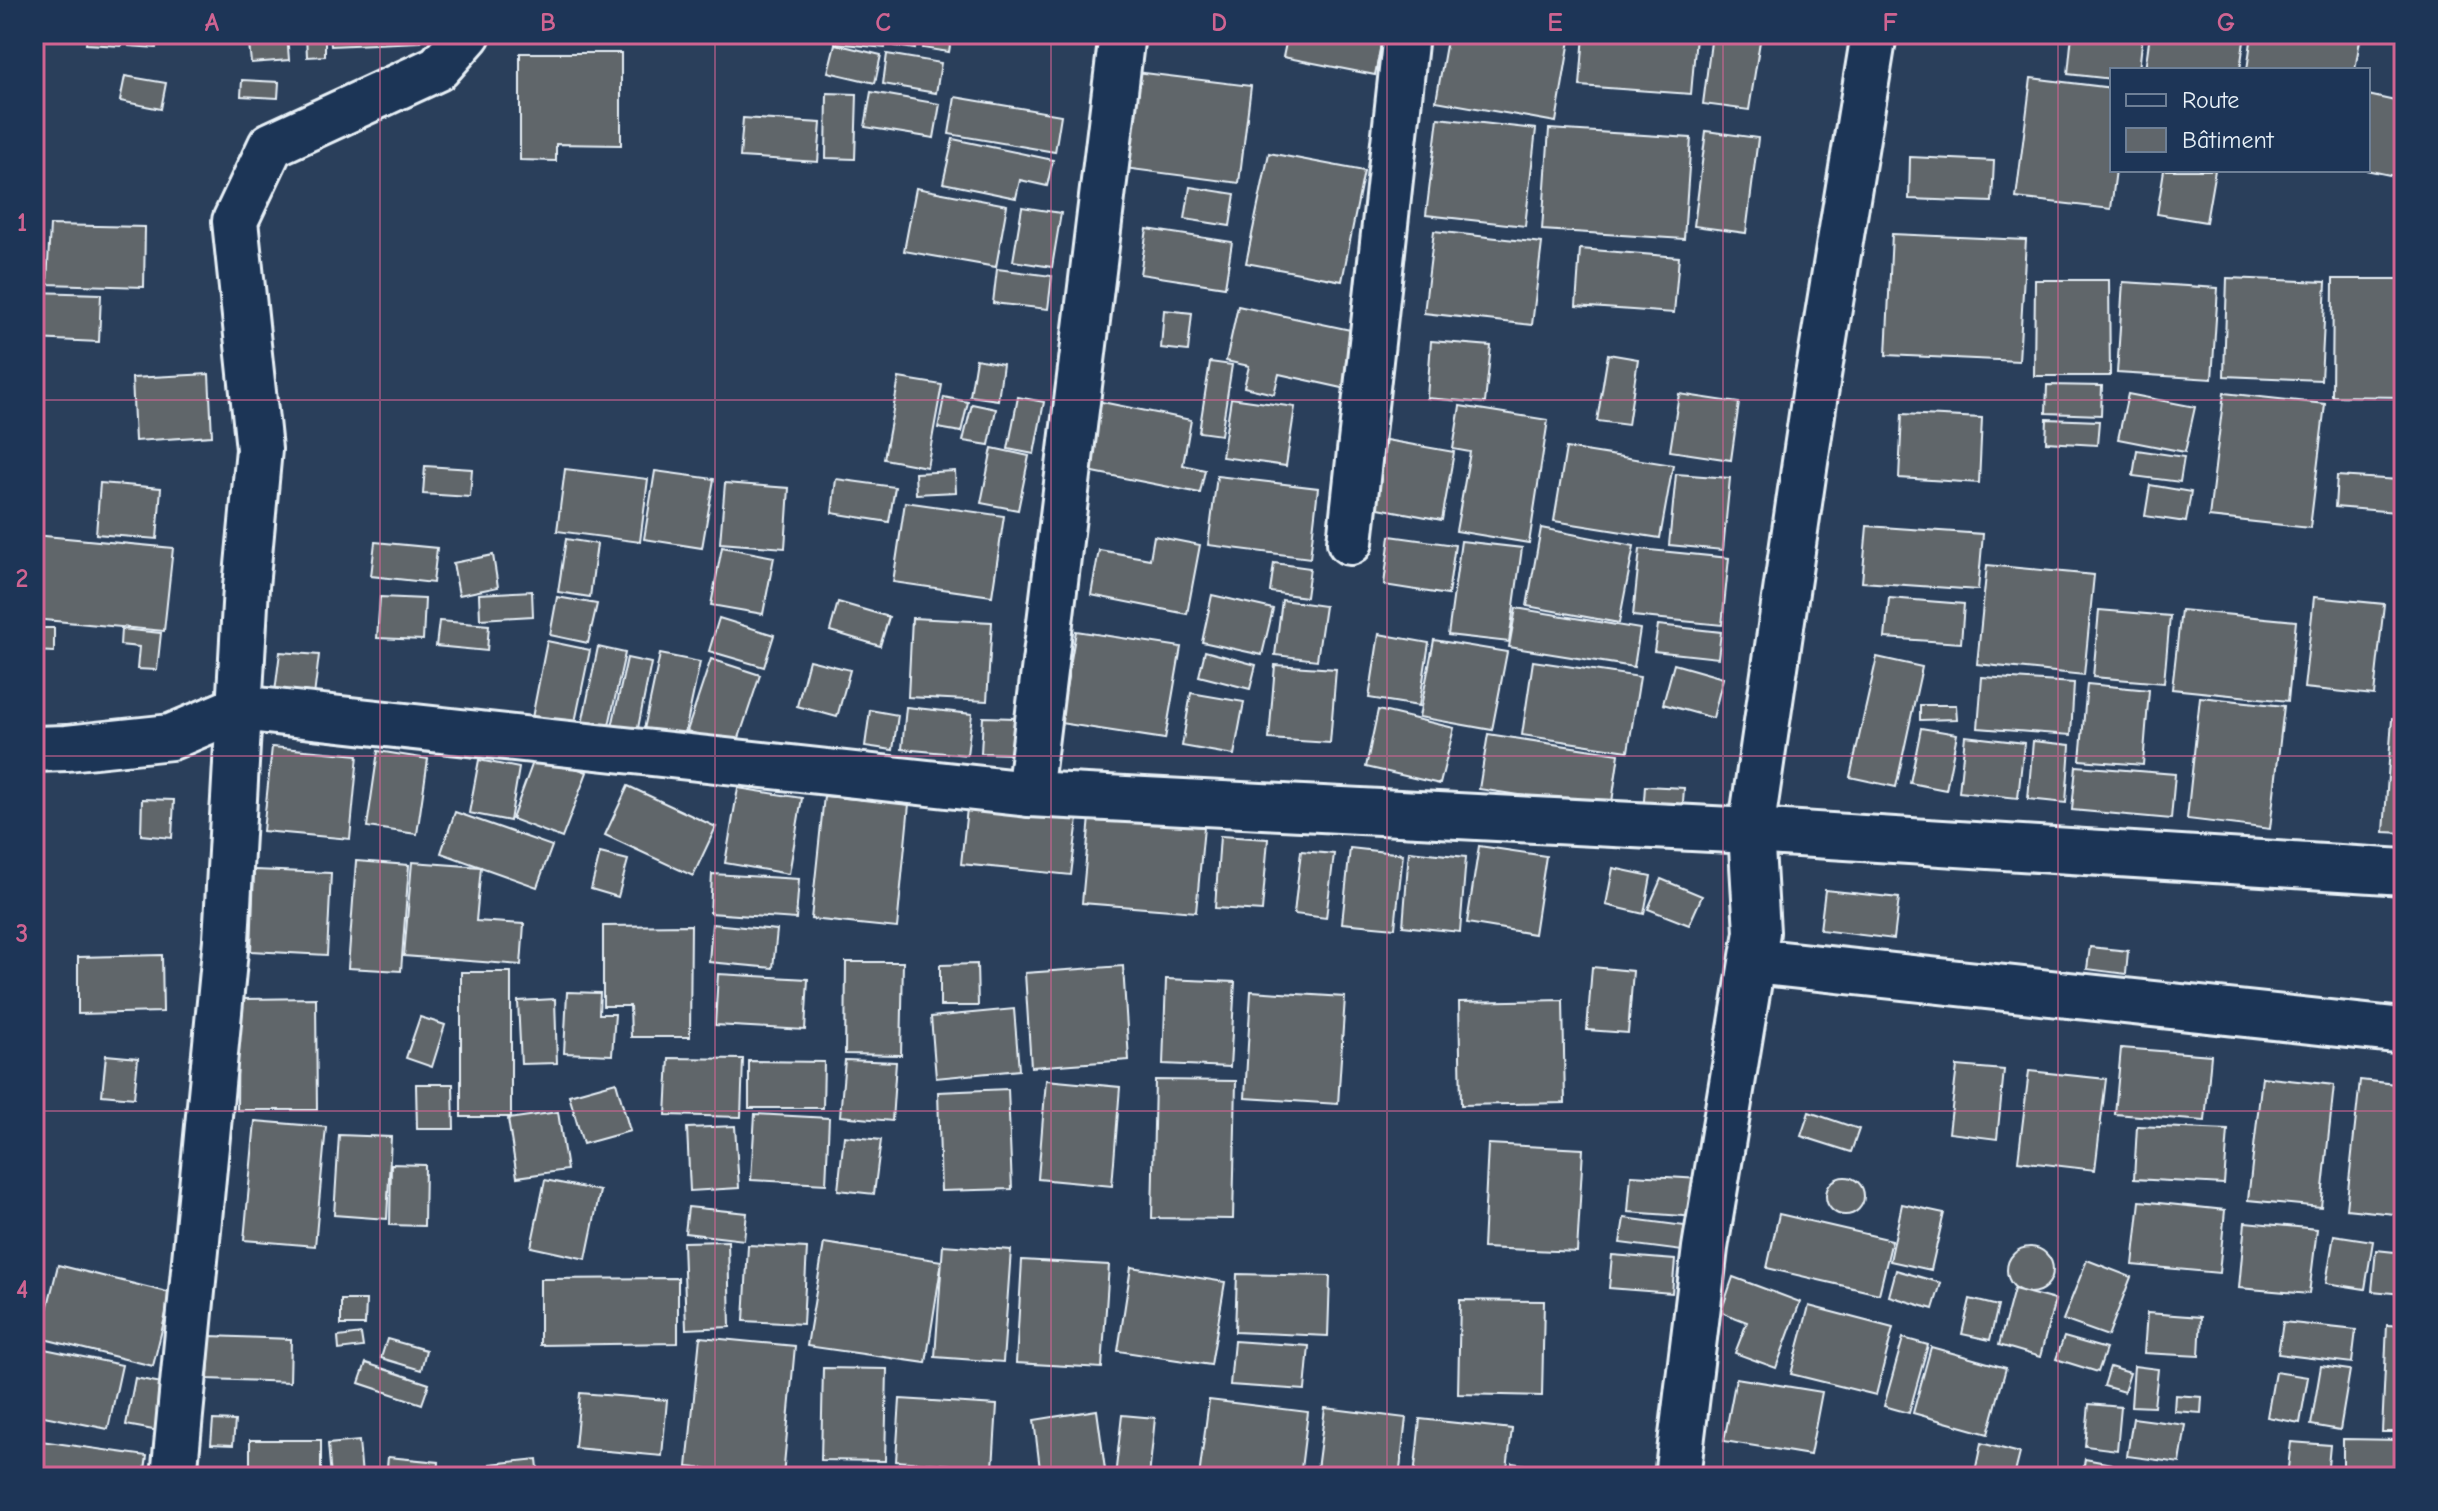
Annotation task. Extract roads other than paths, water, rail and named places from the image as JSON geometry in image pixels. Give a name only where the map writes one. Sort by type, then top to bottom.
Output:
[{"type":"street","points":[[174,1477],[226,940],[246,587],[259,449],[235,221],[271,145],[438,68],[468,34]]},
{"type":"street","points":[[1029,794],[1122,34]]},
{"type":"street","points":[[1350,542],[1406,34]]},
{"type":"street","points":[[1677,1477],[1705,1248],[1757,932],[1751,831],[1815,394],[1874,34]]},
{"type":"street","points":[[34,749],[171,737],[239,708],[1029,794],[1751,831],[2404,872]]},
{"type":"street","points":[[1753,961],[2404,1031]]}]
